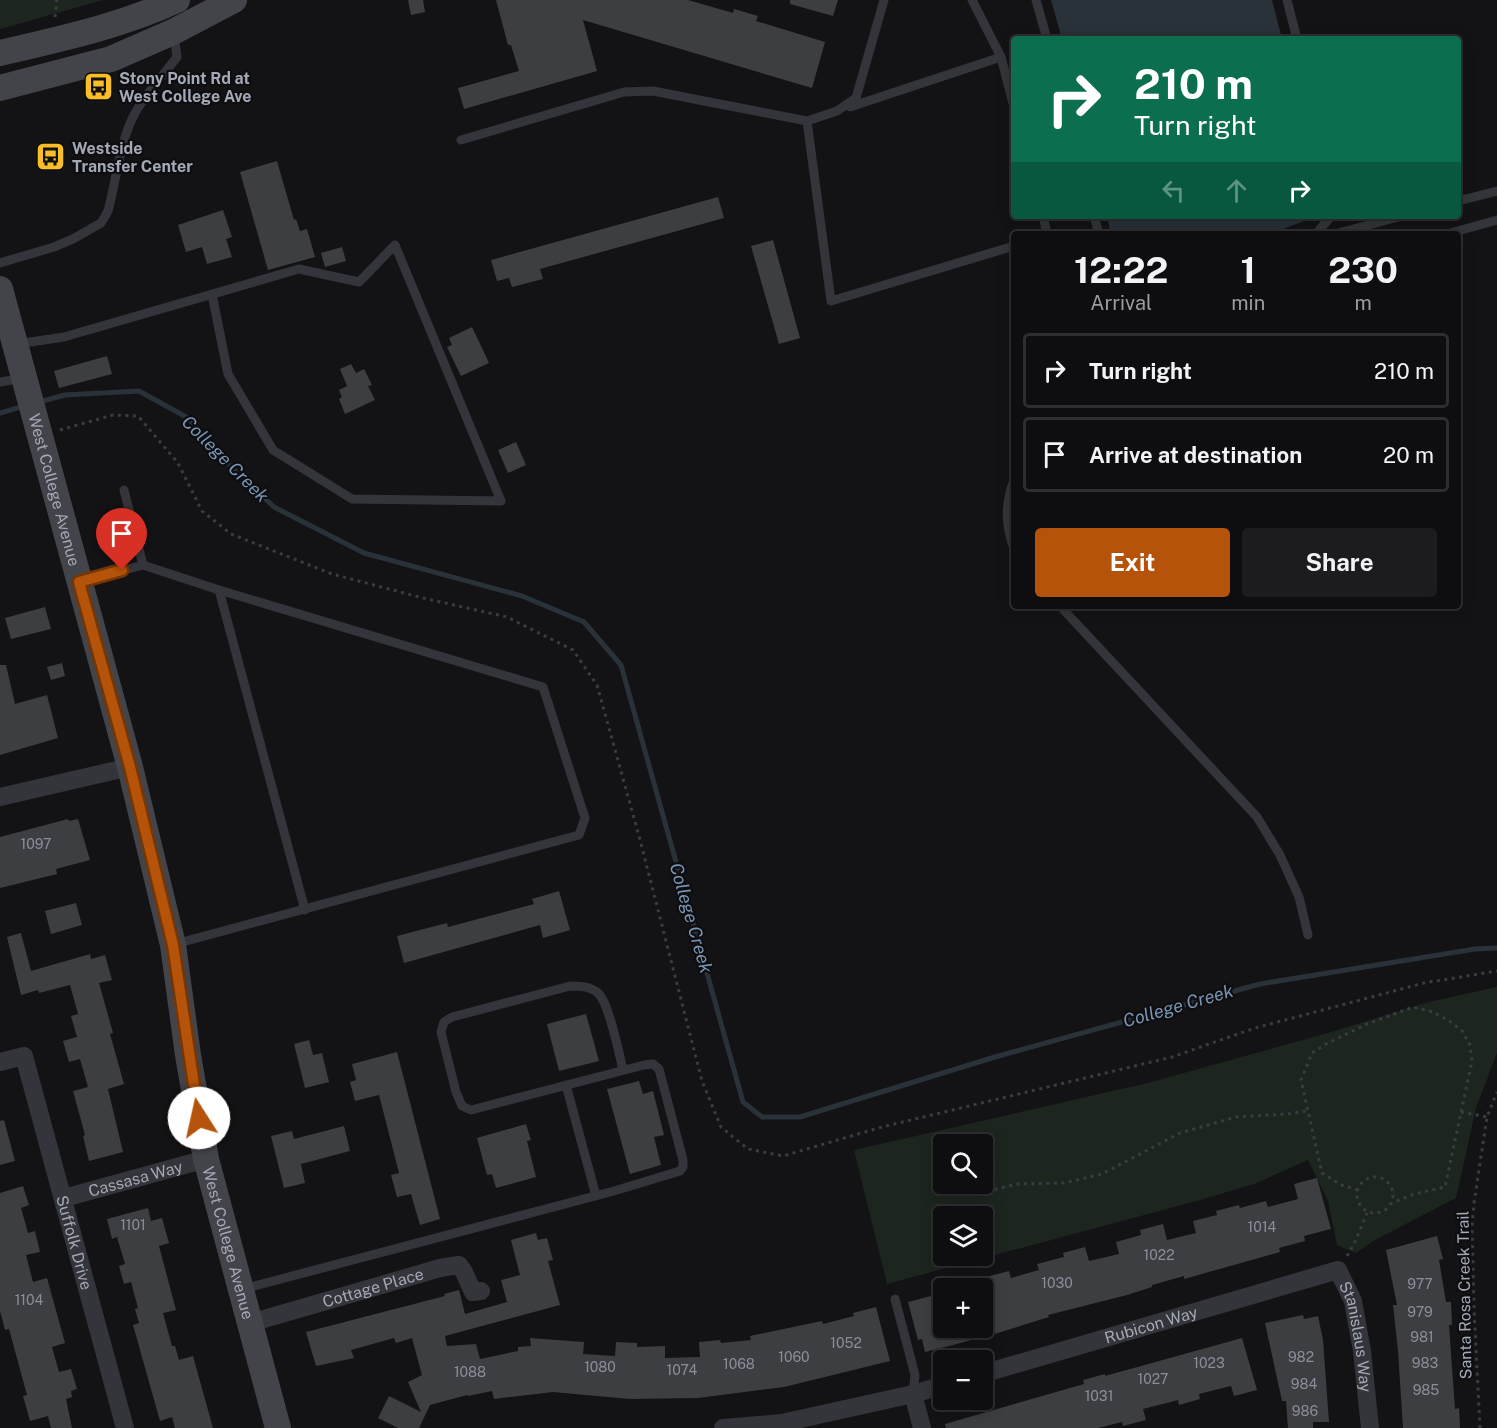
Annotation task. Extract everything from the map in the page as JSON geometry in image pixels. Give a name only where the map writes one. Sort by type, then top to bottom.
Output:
[{"type":"main road","points":[[0,53],[105,27],[154,11],[177,0]]},
{"type":"main road","points":[[174,32],[186,14],[207,0]]},
{"type":"main road","points":[[0,88],[111,59],[174,32],[234,0]]},
{"type":"main road","name":"West College Avenue","points":[[0,289],[14,344],[17,386],[40,436],[130,767],[173,945],[188,1055],[206,1159],[278,1428]]},
{"type":"street","points":[[0,797],[130,767]]},
{"type":"street","name":"Suffolk Drive","points":[[0,1062],[24,1056],[125,1428]]},
{"type":"street","name":"Cassasa Way","points":[[64,1198],[206,1159]]},
{"type":"street","name":"Cottage Place","points":[[250,1323],[440,1268],[459,1265],[472,1292],[481,1291]]},
{"type":"street","name":"Stanislaus Way","points":[[1317,1275],[1338,1270],[1353,1301],[1362,1350],[1370,1428]]},
{"type":"street","name":"Rubicon Way","points":[[993,1371],[1317,1275]]},
{"type":"street","points":[[723,1428],[782,1424],[933,1388]]},
{"type":"street","points":[[913,1394],[922,1428]]},
{"type":"lane","points":[[837,111],[856,98],[884,0]]},
{"type":"lane","points":[[972,0],[1001,57],[1011,95]]},
{"type":"lane","points":[[1036,0],[1046,36]]},
{"type":"lane","points":[[1287,0],[1296,36]]},
{"type":"lane","points":[[0,263],[54,247],[101,223],[108,211],[132,118],[145,96],[154,88],[177,57],[174,32]]},
{"type":"lane","points":[[461,140],[624,92],[653,91],[807,121],[1001,57]]},
{"type":"lane","points":[[807,121],[831,301],[1011,247]]},
{"type":"lane","points":[[1461,200],[1497,191]]},
{"type":"lane","points":[[1318,231],[1328,219]]},
{"type":"lane","points":[[1346,231],[1391,219]]},
{"type":"lane","points":[[1458,231],[1497,220]]},
{"type":"lane","points":[[14,344],[64,337],[212,294],[299,269],[359,282],[395,245],[501,501],[352,499],[273,450],[228,374],[212,294]]},
{"type":"lane","points":[[1011,488],[1008,497],[1007,530],[1011,541]]},
{"type":"lane","points":[[124,490],[143,565]]},
{"type":"lane","points":[[79,582],[143,565],[543,687],[585,818],[579,835],[173,945]]},
{"type":"lane","points":[[219,590],[305,910]]},
{"type":"lane","points":[[1063,609],[1257,818],[1280,855],[1299,897],[1308,936]]},
{"type":"lane","points":[[241,1289],[680,1172],[683,1160],[659,1070],[653,1064],[471,1110],[462,1106],[456,1092],[441,1032],[444,1022],[452,1017],[570,986],[581,986],[599,994],[606,1004],[623,1070]]},
{"type":"lane","points":[[566,1085],[596,1196]]},
{"type":"lane","points":[[895,1299],[915,1374],[913,1394]]},
{"type":"path","points":[[55,18],[57,0]]},
{"type":"path","points":[[40,436],[113,415],[138,416],[178,463],[202,511],[231,534],[332,574],[507,617],[573,650],[597,685],[639,836],[702,1081],[721,1127],[748,1149],[783,1156],[882,1127],[1172,1057],[1255,1028],[1424,983],[1497,970]]},
{"type":"path","points":[[1358,1190],[1341,1185],[1322,1173],[1306,1111],[1301,1080],[1312,1053],[1367,1024],[1413,1007],[1433,1012],[1462,1031],[1470,1045],[1472,1061],[1445,1187],[1414,1194],[1392,1203],[1377,1214],[1367,1212],[1358,1202],[1358,1190],[1365,1180],[1382,1178],[1393,1192],[1392,1203]]},
{"type":"path","name":"Santa Rosa Creek Trail","points":[[1480,1428],[1472,1227],[1487,1117],[1497,1092]]},
{"type":"path","points":[[993,1190],[1017,1184],[1064,1183],[1102,1174],[1180,1133],[1236,1117],[1306,1111]]},
{"type":"path","points":[[1461,1112],[1487,1117]]},
{"type":"path","points":[[1338,1270],[1354,1244],[1367,1212]]},
{"type":"shaded area","points":[[0,0],[103,0],[0,29]]},
{"type":"shaded area","points":[[1051,0],[1272,0],[1281,36],[1061,36]]},
{"type":"shaded area","points":[[1108,219],[1306,219],[1277,231],[1110,231]]},
{"type":"shaded area","points":[[1497,987],[1497,1053],[1476,1108],[1456,1198],[1373,1241],[1356,1253],[1337,1245],[1328,1201],[1308,1160],[1254,1184],[993,1256],[993,1206],[933,1206],[933,1266],[954,1266],[887,1284],[854,1150],[1148,1083],[1328,1033],[1429,1002]]},
{"type":"building","points":[[408,0],[423,0],[425,12],[411,15]]},
{"type":"building","points":[[496,0],[688,0],[733,13],[734,9],[758,16],[756,21],[825,42],[812,88],[583,20],[597,71],[464,109],[458,88],[519,71],[511,45],[508,45]]},
{"type":"building","points":[[790,0],[838,0],[833,16],[790,4]]},
{"type":"building","points":[[277,161],[294,220],[296,219],[300,231],[307,229],[315,257],[268,270],[240,172]]},
{"type":"building","points":[[718,197],[724,218],[540,269],[543,279],[512,287],[509,278],[497,281],[491,260]]},
{"type":"building","points":[[223,210],[232,237],[226,239],[232,257],[207,264],[202,247],[186,252],[178,225]]},
{"type":"building","points":[[773,240],[800,338],[779,344],[751,246]]},
{"type":"building","points":[[342,247],[346,261],[325,267],[321,253]]},
{"type":"building","points":[[472,327],[489,363],[461,376],[447,347],[452,345],[449,338]]},
{"type":"building","points":[[107,356],[112,374],[59,388],[54,371]]},
{"type":"building","points":[[351,364],[356,373],[364,369],[372,385],[368,386],[375,400],[345,414],[339,399],[342,397],[339,390],[347,386],[340,369]]},
{"type":"building","points":[[516,442],[526,465],[508,473],[498,450]]},
{"type":"building","points":[[45,607],[51,629],[11,639],[5,618]]},
{"type":"building","points":[[62,663],[65,676],[51,680],[47,667]]},
{"type":"building","points":[[0,665],[6,665],[15,704],[47,695],[58,738],[0,755]]},
{"type":"building","points":[[68,819],[69,821],[78,819],[90,860],[56,869],[57,874],[0,888],[0,837]]},
{"type":"building","points":[[559,891],[570,930],[543,938],[540,925],[404,963],[397,936],[447,923],[448,927],[534,904],[532,899]]},
{"type":"building","points":[[76,903],[82,925],[51,934],[45,911]]},
{"type":"building","points":[[21,933],[31,971],[90,954],[91,959],[105,955],[112,980],[99,983],[124,1084],[108,1089],[123,1152],[89,1161],[83,1136],[85,1135],[73,1091],[88,1087],[80,1059],[69,1062],[63,1041],[77,1037],[71,1016],[78,1014],[70,985],[21,995],[7,937]]},
{"type":"building","points":[[586,1014],[599,1061],[559,1071],[547,1024]]},
{"type":"building","points":[[309,1040],[313,1055],[322,1053],[329,1082],[305,1088],[294,1044]]},
{"type":"building","points":[[397,1052],[440,1219],[420,1225],[411,1194],[397,1197],[391,1175],[399,1173],[379,1095],[355,1101],[350,1082],[356,1080],[352,1064]]},
{"type":"building","points":[[639,1081],[643,1094],[653,1091],[664,1135],[654,1137],[661,1165],[630,1174],[607,1089]]},
{"type":"building","points":[[4,1120],[15,1161],[0,1165],[0,1121]]},
{"type":"building","points":[[526,1124],[531,1140],[527,1141],[536,1177],[496,1188],[492,1174],[487,1175],[477,1138]]},
{"type":"building","points":[[344,1126],[350,1151],[301,1164],[305,1183],[284,1188],[271,1136],[292,1131],[294,1139]]},
{"type":"building","points":[[1317,1178],[1331,1229],[1304,1236],[1305,1241],[1279,1248],[1280,1252],[1184,1279],[1184,1276],[1152,1285],[1152,1287],[1127,1295],[1048,1315],[1049,1317],[993,1334],[993,1278],[986,1277],[1009,1271],[1011,1278],[1039,1270],[1037,1264],[1064,1257],[1063,1253],[1085,1247],[1089,1261],[1119,1254],[1116,1242],[1141,1235],[1140,1230],[1163,1224],[1167,1240],[1196,1233],[1193,1221],[1217,1215],[1216,1211],[1266,1201],[1268,1207],[1298,1199],[1294,1184]]},
{"type":"building","points":[[23,1186],[29,1205],[21,1208],[28,1233],[35,1231],[40,1252],[26,1255],[33,1282],[47,1278],[65,1343],[52,1347],[59,1372],[71,1369],[77,1389],[71,1391],[72,1397],[66,1399],[72,1428],[51,1428],[48,1416],[30,1421],[23,1396],[27,1395],[9,1329],[5,1330],[0,1311],[0,1193]]},
{"type":"building","points":[[148,1208],[151,1221],[162,1218],[169,1243],[159,1246],[176,1310],[163,1313],[172,1346],[175,1346],[179,1360],[193,1356],[213,1428],[175,1428],[172,1417],[160,1421],[133,1325],[139,1323],[135,1309],[138,1308],[131,1282],[124,1284],[119,1266],[125,1264],[117,1237],[112,1239],[107,1219]]},
{"type":"building","points":[[536,1233],[538,1240],[547,1238],[553,1260],[548,1261],[560,1305],[445,1336],[447,1346],[476,1344],[480,1359],[518,1351],[518,1347],[531,1346],[530,1338],[584,1342],[583,1354],[615,1356],[616,1342],[637,1343],[637,1347],[665,1346],[665,1358],[700,1357],[699,1342],[720,1340],[721,1343],[751,1340],[750,1336],[822,1321],[823,1324],[854,1316],[853,1313],[876,1307],[890,1361],[784,1387],[698,1398],[630,1399],[553,1392],[494,1399],[492,1391],[430,1405],[419,1428],[398,1428],[378,1418],[389,1396],[421,1412],[408,1382],[422,1375],[412,1338],[396,1343],[394,1338],[351,1350],[354,1358],[316,1366],[306,1332],[445,1296],[444,1294],[459,1290],[465,1314],[507,1302],[501,1280],[520,1275],[511,1240]]},
{"type":"building","points":[[1437,1236],[1443,1259],[1439,1260],[1446,1302],[1451,1302],[1452,1325],[1449,1325],[1451,1354],[1455,1409],[1459,1408],[1460,1428],[1403,1428],[1393,1305],[1397,1305],[1386,1250]]},
{"type":"building","points":[[931,1296],[933,1338],[978,1338],[925,1352],[922,1339],[918,1340],[908,1302]]},
{"type":"building","points":[[1303,1315],[1304,1319],[1318,1316],[1323,1340],[1329,1422],[1313,1422],[1313,1428],[1288,1428],[1286,1401],[1282,1401],[1265,1323]]},
{"type":"building","points":[[1242,1338],[1257,1390],[1234,1396],[1231,1386],[1199,1394],[1200,1399],[1179,1405],[1178,1400],[1143,1409],[1146,1420],[1123,1426],[1122,1422],[1098,1428],[946,1428],[945,1424],[1084,1384],[1083,1380]]},
{"type":"waterway","name":"College Creek","points":[[39,402],[65,395],[139,391],[188,418],[222,458],[274,507],[364,553],[522,596],[584,622],[621,665],[743,1102],[762,1117],[800,1117],[995,1057],[1260,984],[1475,949],[1497,948]]},
{"type":"waterway","name":"College Creek","points":[[0,413],[24,406]]},
{"type":"place","name":"Stony Point Rd at West College Ave","points":[[98,87]]},
{"type":"place","name":"Westside Transfer Center","points":[[51,157]]},
{"type":"route","points":[[122,570],[79,582],[130,767],[173,945],[199,1118]]}]
